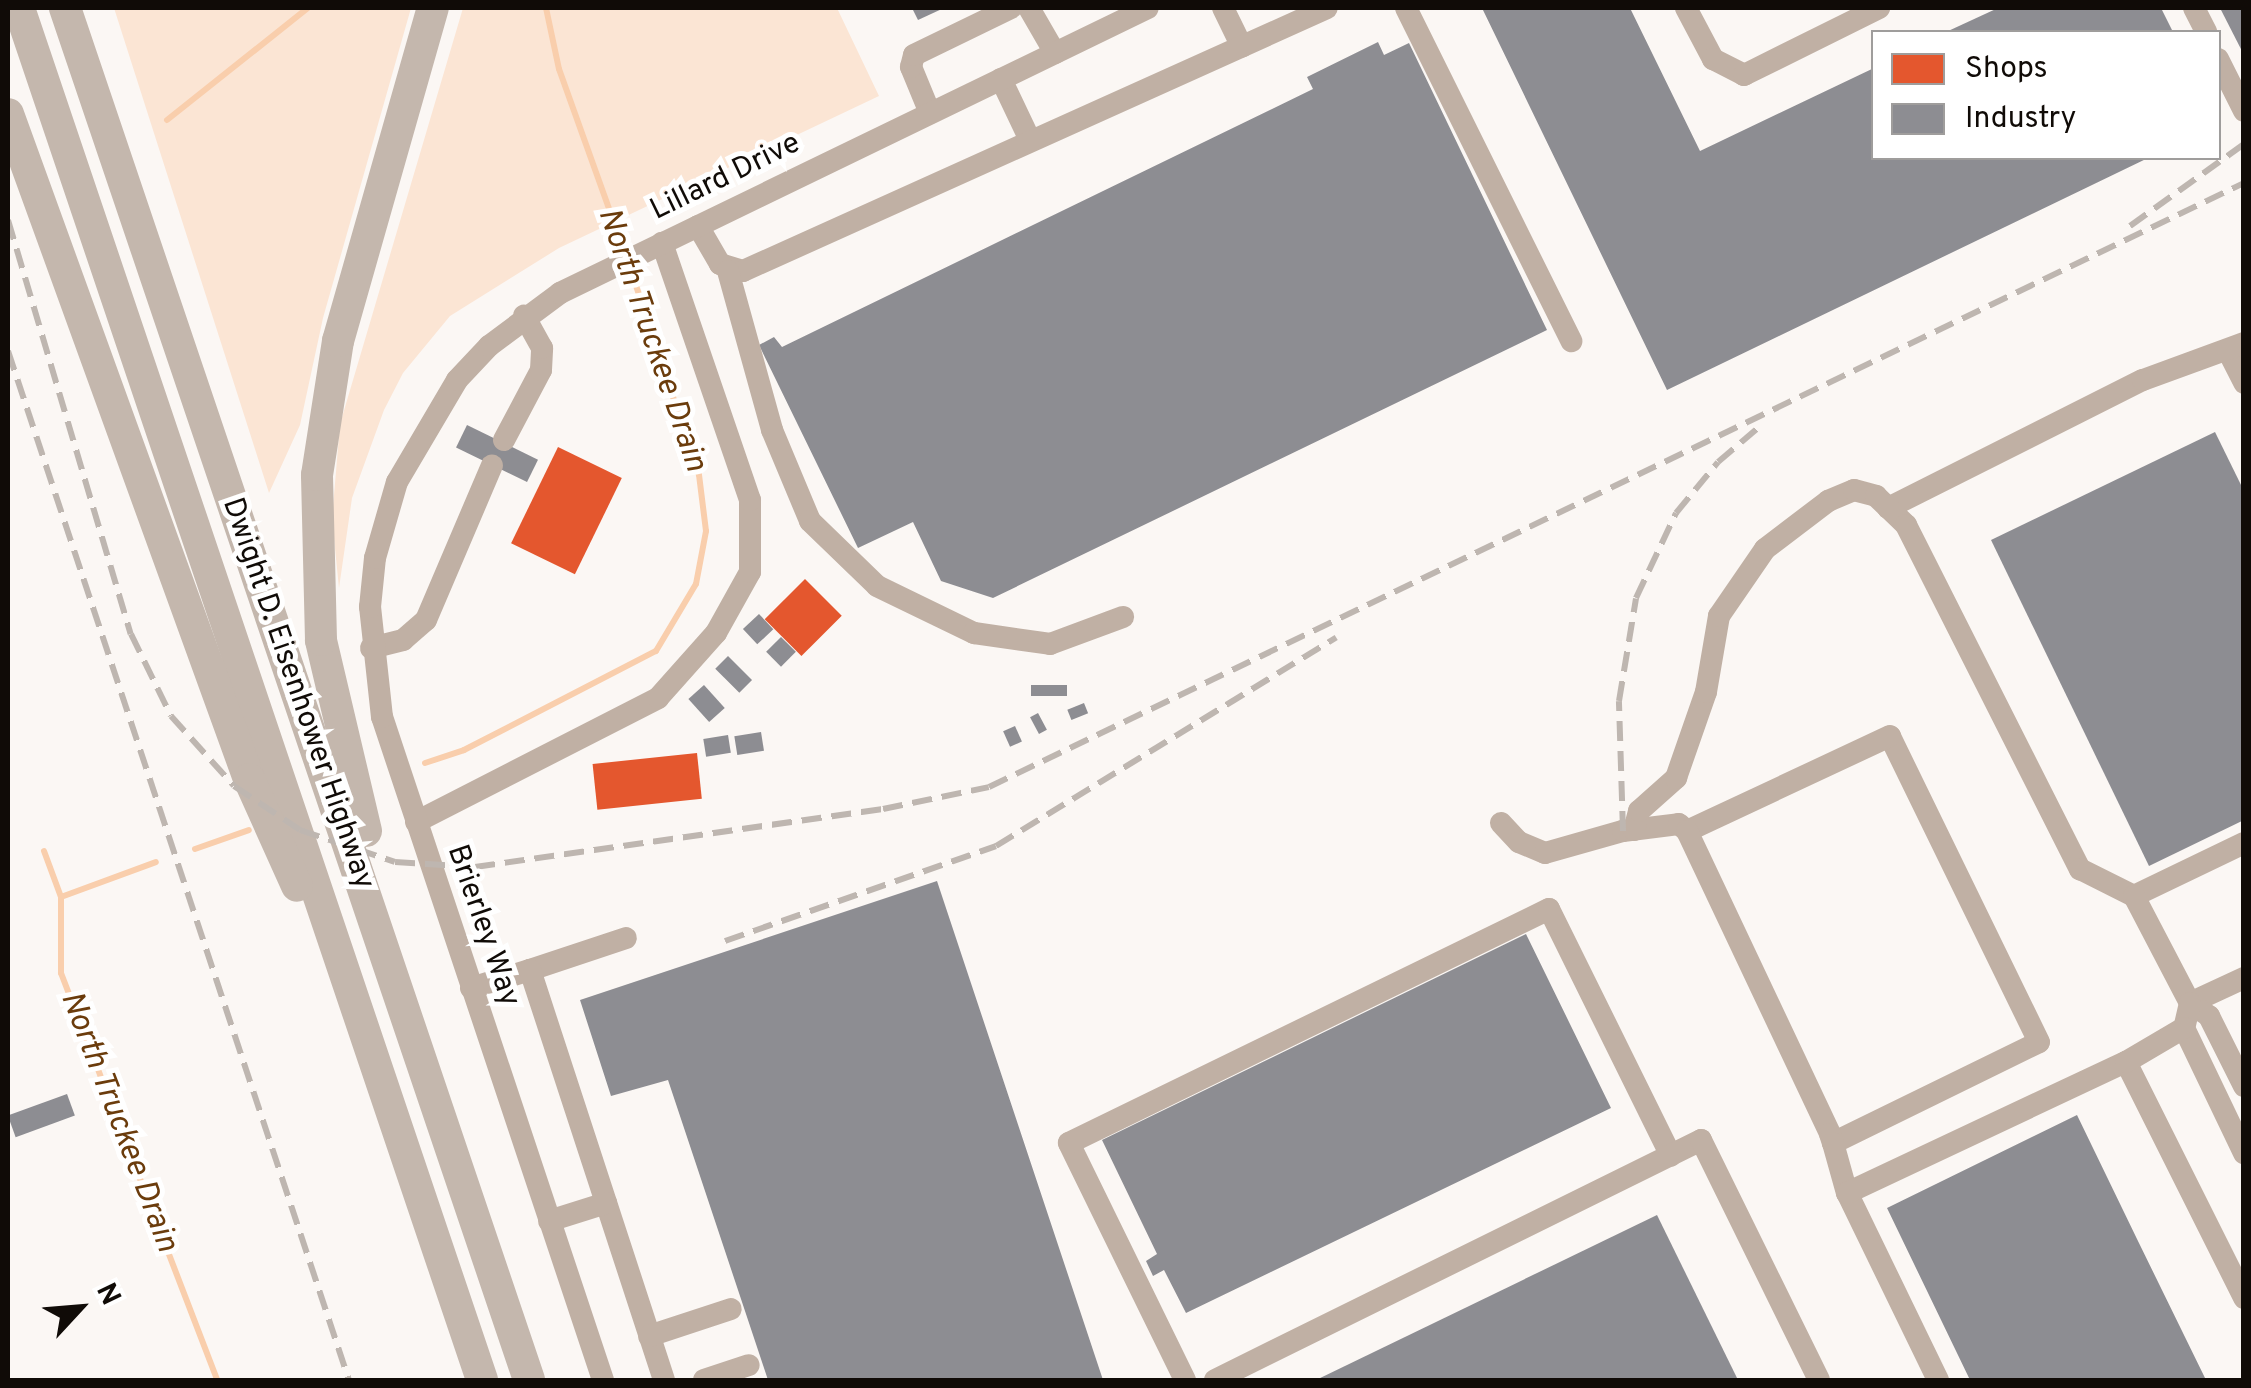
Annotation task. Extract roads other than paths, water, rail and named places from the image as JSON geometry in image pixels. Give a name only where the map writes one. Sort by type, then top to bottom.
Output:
[{"type":"highway","name":"Dwight D. Eisenhower Highway","points":[[19,8],[482,1380]]},
{"type":"highway","name":"Dwight D. Eisenhower Highway","points":[[64,8],[528,1380]]},
{"type":"highway","points":[[434,8],[338,340],[317,476],[317,590],[346,762],[449,1115],[469,1206]]},
{"type":"highway","points":[[8,114],[250,780],[281,859],[335,952]]},
{"type":"street","points":[[930,113],[911,67],[914,55],[1011,8]]},
{"type":"street","points":[[1029,8],[1055,53]]},
{"type":"street","name":"Lillard Drive","points":[[396,482],[456,380],[524,316],[619,264],[1148,8]]},
{"type":"street","points":[[1223,8],[1242,47]]},
{"type":"street","points":[[728,271],[767,262],[1327,8]]},
{"type":"street","points":[[1406,8],[1571,341]]},
{"type":"street","points":[[1686,8],[1713,59],[1744,76],[1879,8]]},
{"type":"street","points":[[2221,65],[2244,111]]},
{"type":"street","points":[[1001,79],[1030,140]]},
{"type":"street","points":[[698,226],[728,271],[772,430],[810,521],[878,586],[974,633],[1050,644],[1123,618]]},
{"type":"street","points":[[416,822],[658,698],[716,633],[750,572],[750,500],[654,247]]},
{"type":"street","points":[[504,440],[541,370],[542,348],[524,316]]},
{"type":"street","points":[[1888,508],[2143,380],[2236,347],[2244,383]]},
{"type":"street","points":[[370,648],[403,640],[426,620],[492,465]]},
{"type":"street","name":"Brierley Way","points":[[396,482],[375,558],[370,648],[382,717],[602,1380]]},
{"type":"street","points":[[1634,830],[1639,811],[1676,778],[1706,692],[1719,616],[1765,549],[1828,501],[1854,490],[1888,508],[1906,525],[2080,869],[2134,896],[2190,1002],[2210,1016],[2244,1086]]},
{"type":"street","points":[[1687,831],[1890,736],[2039,1042],[1833,1143]]},
{"type":"street","points":[[1501,823],[1519,842],[1545,853],[1634,830],[1679,824],[1687,831],[1833,1143],[1846,1193],[1938,1380]]},
{"type":"street","points":[[2134,896],[2244,843]]},
{"type":"street","points":[[1185,1380],[1069,1143],[1550,909],[1671,1156]]},
{"type":"street","points":[[471,988],[626,938]]},
{"type":"street","points":[[530,970],[664,1380]]},
{"type":"street","points":[[2190,1002],[2242,981]]},
{"type":"street","points":[[2190,1002],[2184,1028],[2244,1153]]},
{"type":"street","points":[[1846,1193],[2126,1062],[2184,1028]]},
{"type":"street","points":[[2126,1062],[2244,1298]]},
{"type":"street","points":[[1215,1380],[1701,1140],[1818,1380]]},
{"type":"street","points":[[549,1221],[606,1203]]},
{"type":"street","points":[[649,1336],[731,1309]]},
{"type":"street","points":[[704,1380],[748,1365]]},
{"type":"waterway","points":[[167,120],[308,8]]},
{"type":"waterway","name":"North Truckee Drain","points":[[546,8],[559,69],[625,253]]},
{"type":"waterway","name":"North Truckee Drain","points":[[425,763],[464,750],[656,651],[696,584],[706,531],[699,475],[629,265]]},
{"type":"waterway","name":"North Truckee Drain","points":[[195,849],[249,830]]},
{"type":"waterway","name":"North Truckee Drain","points":[[44,851],[61,897],[61,973],[217,1380]]},
{"type":"waterway","name":"North Truckee Drain","points":[[61,897],[156,862]]},
{"type":"railway","points":[[2130,226],[2244,144]]},
{"type":"railway","points":[[8,220],[131,634],[171,716],[234,786],[300,830],[395,862],[475,867],[883,809],[989,787],[2244,183]]},
{"type":"railway","points":[[8,351],[349,1380]]},
{"type":"railway","points":[[1623,831],[1619,701],[1636,598],[1676,513],[1718,462],[1759,427]]},
{"type":"railway","points":[[725,941],[996,846],[1336,638]]}]
